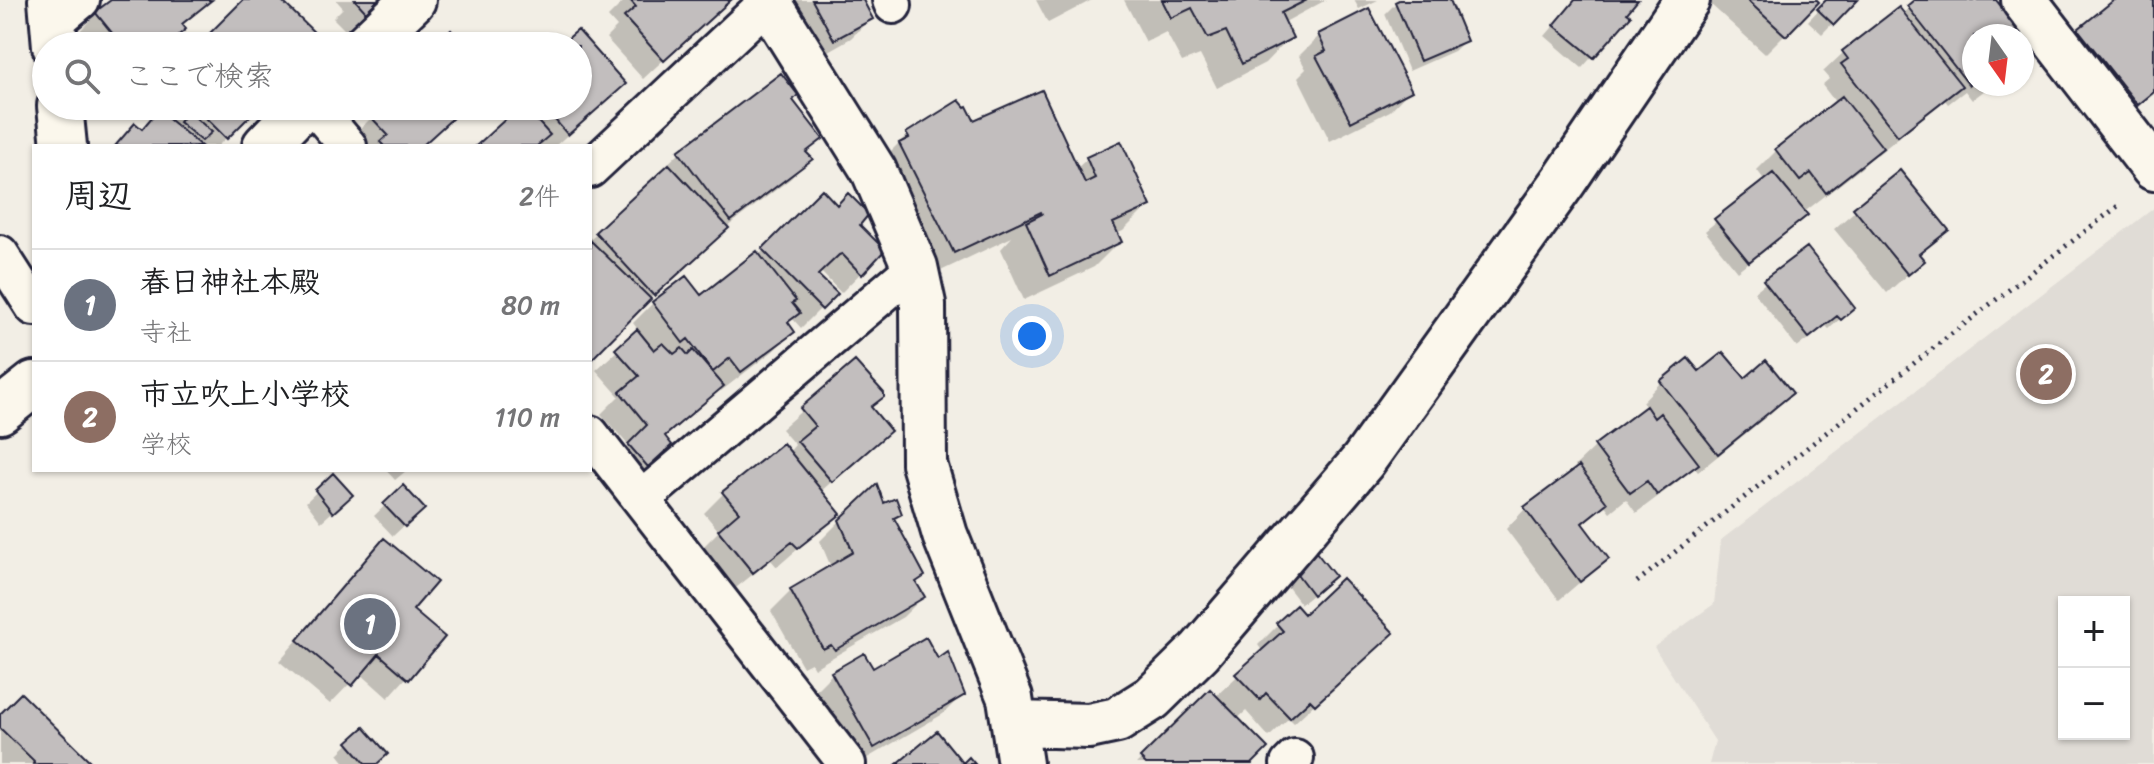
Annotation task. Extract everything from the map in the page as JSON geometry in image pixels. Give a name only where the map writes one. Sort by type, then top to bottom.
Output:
[{"type":"street","points":[[380,32],[413,0]]},
{"type":"street","points":[[768,1],[874,171],[915,267],[923,304],[924,464],[945,535],[1010,698],[1018,744],[1117,720],[1152,698],[1200,651],[1363,461],[1564,181],[1687,0]]},
{"type":"street","points":[[2024,0],[2141,183]]},
{"type":"street","points":[[61,120],[64,144]]},
{"type":"street","points":[[267,144],[290,120]]},
{"type":"street","points":[[0,411],[32,386]]},
{"type":"lane","points":[[592,167],[768,1]]},
{"type":"lane","points":[[326,120],[346,144]]},
{"type":"lane","points":[[0,254],[32,304]]},
{"type":"lane","points":[[643,498],[915,267]]},
{"type":"lane","points":[[592,436],[643,498],[847,764]]},
{"type":"path","points":[[1637,582],[2141,183]]},
{"type":"shaded area","points":[[2154,208],[2154,764],[1709,764],[1715,741],[1654,647],[1714,604],[1721,540]]},
{"type":"building","points":[[111,0],[212,0],[182,24],[186,29],[182,32],[111,32],[95,12]]},
{"type":"building","points":[[243,0],[281,0],[314,32],[211,32]]},
{"type":"building","points":[[355,0],[378,0],[366,12]]},
{"type":"building","points":[[630,0],[731,0],[664,61],[624,17],[636,7]]},
{"type":"building","points":[[812,0],[863,0],[873,19],[834,40]]},
{"type":"building","points":[[1162,0],[1307,0],[1281,13],[1293,38],[1242,64],[1226,31],[1208,38],[1192,8],[1171,18]]},
{"type":"building","points":[[1450,0],[1467,41],[1420,61],[1395,2]]},
{"type":"building","points":[[1575,0],[1638,0],[1627,13],[1631,16],[1594,58],[1554,25]]},
{"type":"building","points":[[1747,0],[1817,0],[1819,2],[1786,36]]},
{"type":"building","points":[[1826,0],[1858,0],[1834,25],[1817,9]]},
{"type":"building","points":[[1914,0],[1996,0],[2015,24],[1962,24],[1962,76],[1907,6]]},
{"type":"building","points":[[2114,0],[2154,0],[2154,92],[2138,105],[2078,29]]},
{"type":"building","points":[[1899,7],[1962,86],[1898,136],[1841,64],[1848,59],[1842,51]]},
{"type":"building","points":[[1369,8],[1412,91],[1351,122],[1316,56],[1326,51],[1318,34]]},
{"type":"building","points":[[592,46],[626,84],[592,114]]},
{"type":"building","points":[[781,73],[798,95],[793,100],[823,139],[806,152],[813,159],[731,221],[678,151]]},
{"type":"building","points":[[1042,90],[1085,183],[1095,178],[1086,157],[1121,141],[1151,206],[1113,223],[1122,242],[1050,276],[1026,222],[1041,212],[954,253],[899,143],[909,138],[906,133],[959,100],[967,106],[974,120]]},
{"type":"building","points":[[1842,96],[1883,148],[1826,193],[1811,173],[1800,181],[1775,149]]},
{"type":"building","points":[[150,120],[170,120],[199,144],[117,144],[135,123],[142,129]]},
{"type":"building","points":[[198,120],[212,132],[202,141],[179,122]]},
{"type":"building","points":[[208,120],[246,120],[227,139]]},
{"type":"building","points":[[374,120],[451,120],[424,144],[382,144],[380,142],[388,135]]},
{"type":"building","points":[[505,120],[537,120],[550,135],[539,144],[478,144]]},
{"type":"building","points":[[555,120],[585,120],[568,135]]},
{"type":"building","points":[[669,164],[729,228],[654,296],[595,232]]},
{"type":"building","points":[[1900,170],[1949,230],[1919,254],[1925,261],[1908,275],[1853,208]]},
{"type":"building","points":[[1773,173],[1808,215],[1749,262],[1714,219]]},
{"type":"building","points":[[822,189],[837,205],[848,193],[869,214],[860,225],[885,250],[862,275],[842,254],[818,275],[838,294],[822,310],[762,249]]},
{"type":"building","points":[[592,242],[651,299],[592,359]]},
{"type":"building","points":[[1807,247],[1855,308],[1841,320],[1837,316],[1809,338],[1763,280]]},
{"type":"building","points":[[757,251],[796,301],[792,303],[800,313],[788,322],[795,332],[741,372],[730,358],[713,372],[688,339],[683,343],[652,302],[686,276],[701,295]]},
{"type":"building","points":[[637,329],[654,350],[663,343],[674,354],[682,348],[688,355],[693,350],[724,386],[665,436],[672,445],[648,467],[628,444],[647,425],[620,392],[639,376],[615,349]]},
{"type":"building","points":[[1723,352],[1745,378],[1766,360],[1793,393],[1718,454],[1660,381],[1688,358],[1699,371]]},
{"type":"building","points":[[855,361],[884,393],[884,397],[871,407],[891,431],[832,482],[797,441],[815,426],[800,408]]},
{"type":"building","points":[[1646,406],[1654,418],[1660,413],[1699,464],[1657,495],[1647,481],[1630,493],[1594,445]]},
{"type":"building","points":[[783,443],[841,514],[798,548],[792,542],[753,573],[718,530],[739,512],[722,492]]},
{"type":"building","points":[[1579,466],[1607,503],[1582,523],[1609,559],[1580,582],[1524,507]]},
{"type":"building","points":[[333,473],[353,495],[333,513],[315,490]]},
{"type":"building","points":[[877,484],[884,503],[896,498],[902,514],[894,518],[925,576],[916,582],[925,597],[835,650],[831,645],[823,649],[790,589],[853,552],[839,520]]},
{"type":"building","points":[[403,485],[425,509],[405,527],[383,504]]},
{"type":"building","points":[[384,538],[437,582],[413,610],[445,637],[409,680],[379,654],[352,686],[297,640]]},
{"type":"building","points":[[1316,552],[1335,576],[1313,595],[1294,570]]},
{"type":"building","points":[[1342,578],[1394,633],[1315,705],[1310,700],[1290,718],[1266,693],[1260,700],[1235,674],[1283,631],[1276,623],[1296,605],[1304,614]]},
{"type":"building","points":[[926,637],[938,659],[948,652],[965,695],[874,748],[831,672],[864,653],[873,668]]},
{"type":"building","points":[[1210,689],[1268,748],[1252,764],[1146,764],[1140,758]]},
{"type":"building","points":[[21,693],[93,764],[33,764],[34,761],[0,728],[0,714]]},
{"type":"building","points":[[364,727],[388,754],[377,764],[366,764],[347,742]]},
{"type":"building","points":[[937,731],[963,763],[969,757],[975,764],[897,764]]},
{"type":"place","name":"市立吹上小学校","points":[[2046,374]]},
{"type":"place","name":"春日神社本殿","points":[[370,624]]}]
